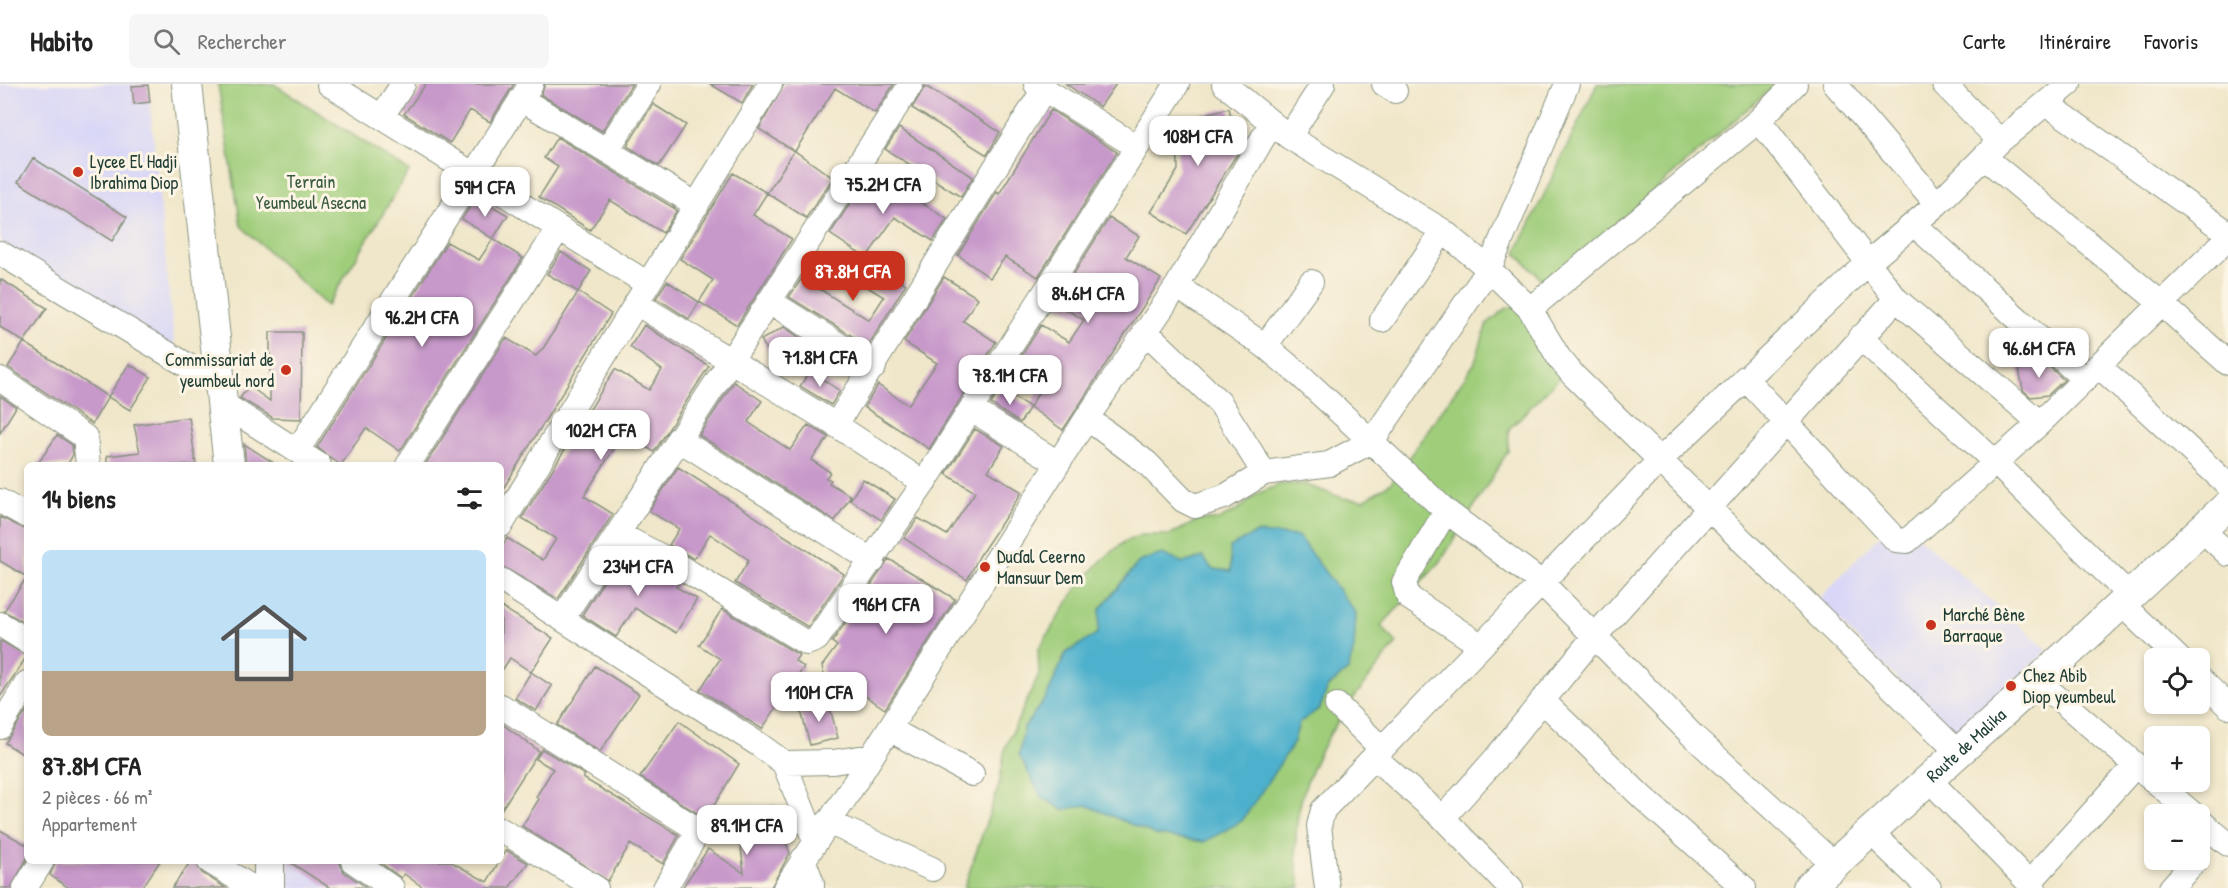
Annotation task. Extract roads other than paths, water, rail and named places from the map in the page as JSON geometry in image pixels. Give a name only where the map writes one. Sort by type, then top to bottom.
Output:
[{"type":"main road","points":[[187,84],[229,462]]},
{"type":"main road","name":"Route de Malika","points":[[1808,888],[1834,876],[1882,843],[2052,693],[2131,605],[2228,505]]},
{"type":"main road","name":"Route de Malika","points":[[1834,876],[1959,753],[2131,605],[2223,541]]},
{"type":"main road","points":[[269,864],[269,888]]},
{"type":"street","points":[[329,84],[559,228],[730,362],[836,424],[924,483]]},
{"type":"street","points":[[382,116],[403,84]]},
{"type":"street","points":[[607,150],[649,84]]},
{"type":"street","points":[[504,520],[770,84]]},
{"type":"street","points":[[562,619],[910,84]]},
{"type":"street","points":[[618,534],[672,562],[807,643],[817,639],[873,561],[924,483],[1177,84]]},
{"type":"street","points":[[1224,84],[1280,131],[1443,231],[1489,269],[1530,309],[1559,358],[1572,375],[1659,461],[1711,508],[1959,753]]},
{"type":"street","points":[[784,888],[872,756],[1087,418],[1280,131],[1323,84]]},
{"type":"street","points":[[1087,418],[1147,463],[1183,500],[1196,506],[1224,496],[1264,473],[1329,464],[1372,441],[1489,269],[1567,84]]},
{"type":"street","points":[[1530,309],[1759,120],[1795,84]]},
{"type":"street","points":[[1835,84],[1937,204]]},
{"type":"street","points":[[1944,84],[1992,149],[2228,363]]},
{"type":"street","points":[[1327,888],[1320,818],[1323,810],[1659,461],[1868,263],[1915,225],[1992,149],[2068,84]]},
{"type":"street","points":[[836,424],[874,367],[1040,86],[1137,147]]},
{"type":"street","points":[[297,451],[526,92],[607,150],[697,205]]},
{"type":"street","points":[[1745,378],[1788,421],[1896,540],[1901,542],[1907,541],[2040,423],[2228,236],[2046,104]]},
{"type":"street","points":[[1759,120],[1896,299],[2040,423]]},
{"type":"street","points":[[1915,225],[2228,485]]},
{"type":"street","points":[[410,462],[559,228]]},
{"type":"street","points":[[1382,320],[1443,231]]},
{"type":"street","points":[[0,253],[221,394],[314,462]]},
{"type":"street","points":[[1265,346],[1311,282]]},
{"type":"street","points":[[1177,286],[1265,346],[1372,441],[1446,511],[1542,583],[1834,876]]},
{"type":"street","points":[[1443,818],[1496,758],[1594,637],[1896,299]]},
{"type":"street","points":[[769,301],[874,367]]},
{"type":"street","points":[[1146,331],[1220,403],[1264,473]]},
{"type":"street","points":[[1860,337],[1996,463],[2169,648]]},
{"type":"street","points":[[0,379],[85,437],[88,462]]},
{"type":"street","points":[[971,409],[1058,463]]},
{"type":"street","points":[[678,439],[873,561]]},
{"type":"street","points":[[0,501],[24,514]]},
{"type":"street","points":[[1446,511],[1404,582],[1404,590],[1408,597],[1480,645]]},
{"type":"street","points":[[504,582],[758,744],[784,763],[816,841],[812,888]]},
{"type":"street","points":[[0,624],[24,639]]},
{"type":"street","points":[[0,727],[24,688]]},
{"type":"street","points":[[2210,689],[2228,706]]},
{"type":"street","points":[[2052,693],[2181,804]]},
{"type":"street","points":[[1542,699],[1643,798],[1744,888]]},
{"type":"street","points":[[1337,705],[1378,753],[1511,888]]},
{"type":"street","points":[[504,708],[695,828],[696,835],[665,888]]},
{"type":"street","points":[[889,729],[972,774]]},
{"type":"street","points":[[784,763],[833,762],[872,756]]},
{"type":"street","points":[[1941,792],[2032,886],[2135,766]]},
{"type":"street","points":[[504,832],[596,888]]},
{"type":"street","points":[[816,841],[932,869]]},
{"type":"street","points":[[1882,843],[1929,888]]},
{"type":"street","points":[[29,886],[40,864]]},
{"type":"street","points":[[214,864],[253,888]]},
{"type":"street","points":[[357,864],[392,888]]},
{"type":"street","points":[[2171,888],[2187,870]]},
{"type":"water","points":[[1256,533],[1298,536],[1356,613],[1354,649],[1348,670],[1328,687],[1320,708],[1299,723],[1293,744],[1242,821],[1204,842],[1156,835],[1086,805],[1063,810],[1041,797],[1019,755],[1024,727],[1047,696],[1066,653],[1098,633],[1100,609],[1139,562],[1162,554],[1183,563],[1203,557],[1212,569],[1231,571],[1230,547]]},
{"type":"place","name":"Lycee El Hadji Ibrahima Diop","points":[[78,172]]},
{"type":"place","name":"Commissariat de yeumbeul nord","points":[[286,370]]},
{"type":"place","name":"Duɗal Ceerno Mansuur Dem","points":[[985,567]]},
{"type":"place","name":"Marché Bène Barraque","points":[[1931,625]]},
{"type":"place","name":"Chez Abib Diop yeumbeul","points":[[2011,686]]},
{"type":"park label","name":"Terrain Yeumbeul Asecna","points":[[311,192]]}]
